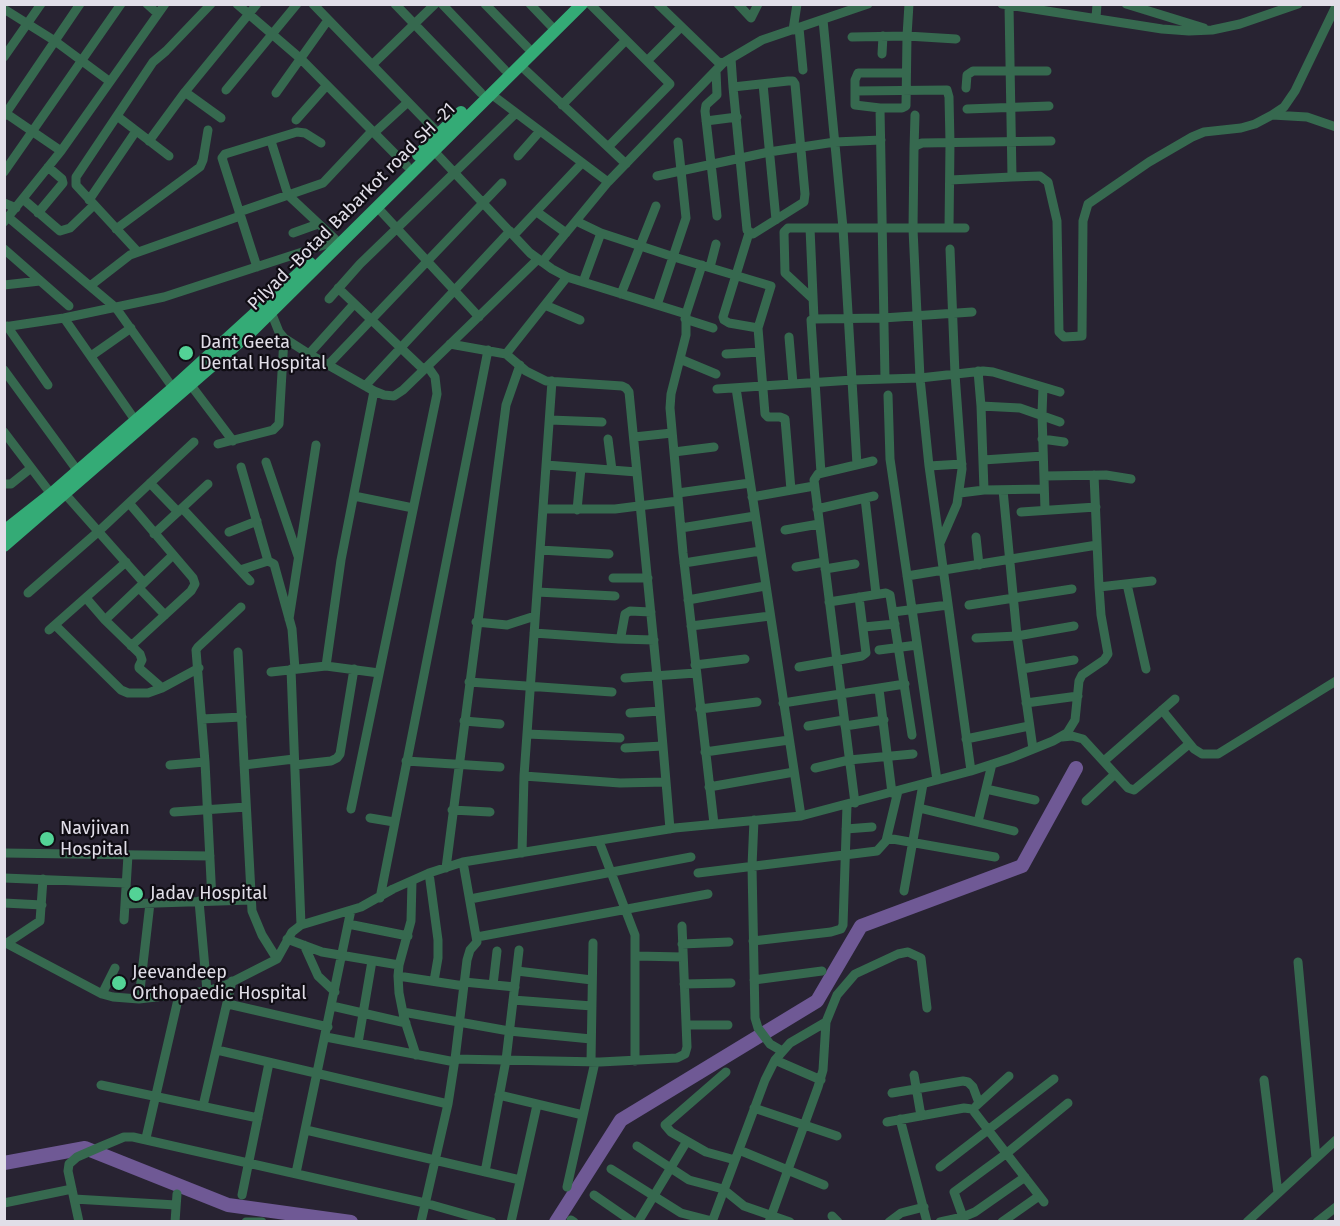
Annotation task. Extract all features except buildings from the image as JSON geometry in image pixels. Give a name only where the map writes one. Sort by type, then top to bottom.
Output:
[{"type":"main road","name":"Pilyad -Botad Babarkot road SH -21","points":[[4,531],[51,494],[377,207],[434,151],[505,70],[573,4]]},
{"type":"main road","name":"Pilyad -Botad Babarkot road SH -21","points":[[4,546],[66,495],[250,333],[332,241],[439,134],[520,65],[582,4]]},
{"type":"street","points":[[4,57],[41,4]]},
{"type":"street","points":[[60,151],[5,114],[80,4]]},
{"type":"street","points":[[4,172],[121,4]]},
{"type":"street","points":[[147,4],[157,13]]},
{"type":"street","points":[[165,4],[60,151],[6,220],[116,308],[173,388]]},
{"type":"street","points":[[137,251],[76,185],[76,177],[157,57],[166,51],[211,4]]},
{"type":"street","points":[[237,4],[301,59],[407,166]]},
{"type":"street","points":[[149,141],[185,92],[257,4]]},
{"type":"street","points":[[226,90],[297,4]]},
{"type":"street","points":[[313,4],[439,134]]},
{"type":"street","points":[[395,4],[413,25],[486,94],[516,113],[608,182]]},
{"type":"street","points":[[372,65],[435,4]]},
{"type":"street","points":[[442,4],[505,70]]},
{"type":"street","points":[[485,4],[528,48]]},
{"type":"street","points":[[530,4],[551,26]]},
{"type":"street","points":[[590,4],[670,84],[608,147]]},
{"type":"street","points":[[738,4],[751,18],[758,4]]},
{"type":"street","points":[[797,4],[796,29],[803,70]]},
{"type":"street","points":[[271,312],[284,338],[370,388],[384,395],[394,396],[540,260],[566,233],[608,182],[716,70],[762,40],[868,4]]},
{"type":"street","points":[[906,73],[858,73],[855,80],[855,105],[880,108],[904,107],[907,103],[909,4]]},
{"type":"street","points":[[1002,4],[1162,29],[1212,30],[1240,24],[1280,8],[1298,4]]},
{"type":"street","points":[[1096,18],[1097,4]]},
{"type":"street","points":[[1126,4],[1212,30]]},
{"type":"street","points":[[1009,5],[1012,177]]},
{"type":"street","points":[[662,6],[718,62],[727,61]]},
{"type":"street","points":[[950,180],[1040,176],[1048,182],[1058,221],[1059,332],[1064,337],[1079,337],[1084,333],[1083,221],[1088,204],[1149,162],[1192,137],[1204,132],[1241,129],[1272,116],[1284,106],[1295,91],[1335,6]]},
{"type":"street","points":[[4,9],[55,41],[110,81]]},
{"type":"street","points":[[276,93],[328,20]]},
{"type":"street","points":[[823,20],[843,228],[857,465]]},
{"type":"street","points":[[647,61],[681,27]]},
{"type":"street","points":[[882,54],[883,36]]},
{"type":"street","points":[[852,37],[907,36],[956,39]]},
{"type":"street","points":[[562,105],[626,40]]},
{"type":"street","points":[[727,61],[734,87],[749,233],[724,310],[724,320],[758,328]]},
{"type":"street","points":[[520,65],[626,164]]},
{"type":"street","points":[[716,70],[717,95],[706,105],[706,121],[717,216]]},
{"type":"street","points":[[966,88],[970,72],[1047,71]]},
{"type":"street","points":[[734,87],[788,81],[793,81],[795,84],[804,202],[753,234],[749,233]]},
{"type":"street","points":[[763,84],[776,220]]},
{"type":"street","points":[[297,120],[327,85]]},
{"type":"street","points":[[855,91],[946,90],[949,97],[950,142],[949,228]]},
{"type":"street","points":[[185,92],[221,118]]},
{"type":"street","points":[[90,286],[137,251],[324,183],[373,132],[408,102]]},
{"type":"street","points":[[967,109],[1049,106]]},
{"type":"street","points":[[880,108],[885,379]]},
{"type":"street","points":[[329,299],[516,113]]},
{"type":"street","points":[[915,115],[914,229],[920,378],[929,466],[971,771]]},
{"type":"street","points":[[117,116],[169,156]]},
{"type":"street","points":[[1272,116],[1307,117],[1335,127]]},
{"type":"street","points":[[706,121],[737,117]]},
{"type":"street","points":[[117,229],[200,166],[208,130]]},
{"type":"street","points":[[23,199],[56,230],[64,231],[70,228],[92,202],[136,131]]},
{"type":"street","points":[[518,156],[540,131]]},
{"type":"street","points":[[257,267],[222,158],[225,154],[301,132],[321,142]]},
{"type":"street","points":[[657,176],[711,163],[800,147],[835,142],[881,140]]},
{"type":"street","points":[[48,385],[6,327],[116,308],[164,297],[332,241],[288,195],[271,141]]},
{"type":"street","points":[[914,150],[915,146],[922,143],[1051,141]]},
{"type":"street","points":[[657,305],[685,224],[686,210],[678,142]]},
{"type":"street","points":[[434,151],[540,260],[567,277],[657,305],[713,328]]},
{"type":"street","points":[[326,666],[370,388],[399,348],[454,290],[512,233],[537,212],[582,163]]},
{"type":"street","points":[[38,213],[63,183],[62,179],[48,167]]},
{"type":"street","points":[[328,365],[502,183]]},
{"type":"street","points":[[4,203],[15,208]]},
{"type":"street","points":[[621,294],[656,206]]},
{"type":"street","points":[[377,207],[479,317]]},
{"type":"street","points":[[537,212],[566,233]]},
{"type":"street","points":[[576,221],[602,233],[771,286],[758,328],[762,386],[766,416],[785,419],[791,490]]},
{"type":"street","points":[[293,233],[318,224]]},
{"type":"street","points":[[810,228],[814,319],[811,323],[821,473]]},
{"type":"street","points":[[813,299],[787,277],[784,267],[786,230],[966,228]]},
{"type":"street","points":[[583,282],[602,233]]},
{"type":"street","points":[[714,824],[684,563],[670,401],[686,335],[686,316],[716,244]]},
{"type":"street","points":[[4,249],[40,281],[72,303],[61,318]]},
{"type":"street","points":[[940,543],[953,516],[960,493],[962,464],[955,374],[950,249]]},
{"type":"street","points":[[506,354],[567,277]]},
{"type":"street","points":[[4,285],[40,281]]},
{"type":"street","points":[[338,288],[399,348],[435,377],[437,394],[351,809]]},
{"type":"street","points":[[309,354],[354,304]]},
{"type":"street","points":[[545,305],[580,320]]},
{"type":"street","points":[[814,319],[883,318],[972,312]]},
{"type":"street","points":[[61,318],[91,356],[135,420]]},
{"type":"street","points":[[91,356],[131,328]]},
{"type":"street","points":[[789,337],[793,384]]},
{"type":"street","points":[[218,444],[273,430],[279,424],[284,338]]},
{"type":"street","points":[[450,344],[506,354],[534,376],[552,381],[626,388],[630,400],[641,506],[670,829]]},
{"type":"street","points":[[380,898],[488,350]]},
{"type":"street","points":[[726,354],[760,352]]},
{"type":"street","points":[[680,359],[716,374]]},
{"type":"street","points":[[446,868],[476,622],[506,405],[520,365]]},
{"type":"street","points":[[4,370],[77,470]]},
{"type":"street","points":[[978,371],[984,490]]},
{"type":"street","points":[[717,390],[853,380],[920,378],[978,371],[993,372],[1060,392]]},
{"type":"street","points":[[522,853],[524,776],[552,381]]},
{"type":"street","points":[[190,384],[233,441]]},
{"type":"street","points":[[1043,387],[1042,439],[1045,510]]},
{"type":"street","points":[[736,388],[801,816]]},
{"type":"street","points":[[888,396],[890,459],[937,780]]},
{"type":"street","points":[[981,406],[1011,406],[1042,414],[1060,422]]},
{"type":"street","points":[[549,420],[602,422]]},
{"type":"street","points":[[4,432],[51,494]]},
{"type":"street","points":[[634,437],[672,433]]},
{"type":"street","points":[[608,439],[612,470]]},
{"type":"street","points":[[1042,439],[1064,442]]},
{"type":"street","points":[[28,593],[99,531],[194,442]]},
{"type":"street","points":[[289,619],[316,445]]},
{"type":"street","points":[[674,452],[714,447]]},
{"type":"street","points":[[983,460],[1043,456]]},
{"type":"street","points":[[753,941],[831,932],[841,929],[843,925],[846,829],[851,804],[849,760],[814,486],[815,476],[821,473],[873,461]]},
{"type":"street","points":[[266,462],[299,559]]},
{"type":"street","points":[[929,466],[962,464]]},
{"type":"street","points":[[546,465],[637,472]]},
{"type":"street","points":[[241,466],[268,561]]},
{"type":"street","points":[[4,484],[11,484],[31,468]]},
{"type":"street","points":[[577,510],[581,468]]},
{"type":"street","points":[[1044,476],[1094,475],[1131,479]]},
{"type":"street","points":[[1067,736],[1075,720],[1082,675],[1104,660],[1108,654],[1099,587],[1094,475]]},
{"type":"street","points":[[150,483],[250,581]]},
{"type":"street","points":[[543,509],[577,510],[641,506],[750,483]]},
{"type":"street","points":[[154,534],[208,484]]},
{"type":"street","points":[[752,497],[814,486]]},
{"type":"street","points":[[960,493],[984,490],[1044,489]]},
{"type":"street","points":[[1004,490],[1017,636],[1033,749]]},
{"type":"street","points":[[66,495],[126,562],[165,615]]},
{"type":"street","points":[[354,496],[413,508]]},
{"type":"street","points":[[817,509],[869,497],[876,594]]},
{"type":"street","points":[[129,503],[195,584],[191,591],[131,646]]},
{"type":"street","points":[[1022,512],[1096,507]]},
{"type":"street","points":[[681,528],[755,516]]},
{"type":"street","points":[[229,532],[256,521]]},
{"type":"street","points":[[784,530],[819,524]]},
{"type":"street","points":[[976,537],[980,566]]},
{"type":"street","points":[[907,576],[944,572],[1097,545]]},
{"type":"street","points":[[540,550],[609,554]]},
{"type":"street","points":[[684,563],[760,551]]},
{"type":"street","points":[[105,620],[173,555]]},
{"type":"street","points":[[240,570],[268,561],[274,564],[292,629],[301,925]]},
{"type":"street","points":[[126,562],[52,628],[120,690],[138,694],[162,688],[199,668]]},
{"type":"street","points":[[796,567],[855,564]]},
{"type":"street","points":[[613,578],[648,578]]},
{"type":"street","points":[[1099,587],[1152,581]]},
{"type":"street","points":[[1127,584],[1146,669]]},
{"type":"street","points":[[688,600],[765,586]]},
{"type":"street","points":[[969,605],[1072,589]]},
{"type":"street","points":[[537,592],[615,596]]},
{"type":"street","points":[[829,602],[876,594],[890,595],[912,735]]},
{"type":"street","points":[[799,667],[862,656],[866,653],[859,597]]},
{"type":"street","points":[[86,598],[142,657],[140,668],[162,688]]},
{"type":"street","points":[[893,612],[948,605]]},
{"type":"street","points":[[212,900],[197,655],[198,647],[241,607]]},
{"type":"street","points":[[619,639],[625,614],[630,611],[651,612]]},
{"type":"street","points":[[476,622],[507,625],[535,616]]},
{"type":"street","points":[[691,626],[770,616]]},
{"type":"street","points":[[864,627],[895,624]]},
{"type":"street","points":[[976,638],[1017,636],[1074,626]]},
{"type":"street","points":[[534,633],[623,640],[654,640]]},
{"type":"street","points":[[879,650],[916,645]]},
{"type":"street","points":[[238,652],[251,900],[256,923],[277,958]]},
{"type":"street","points":[[625,678],[657,676],[745,659]]},
{"type":"street","points":[[1022,669],[1074,660]]},
{"type":"street","points":[[271,672],[326,666],[379,673]]},
{"type":"street","points":[[244,765],[337,758],[340,754],[354,669]]},
{"type":"street","points":[[1162,710],[1189,744],[1202,754],[1218,753],[1335,681]]},
{"type":"street","points":[[469,682],[612,692]]},
{"type":"street","points":[[783,703],[904,684]]},
{"type":"street","points":[[698,873],[877,851],[882,847],[887,838],[895,792],[879,689]]},
{"type":"street","points":[[1026,703],[1078,696]]},
{"type":"street","points":[[1104,761],[1175,699]]},
{"type":"street","points":[[700,709],[757,702]]},
{"type":"street","points":[[630,712],[660,711]]},
{"type":"street","points":[[202,719],[242,717]]},
{"type":"street","points":[[808,726],[884,720]]},
{"type":"street","points":[[464,721],[500,724]]},
{"type":"street","points":[[966,739],[1029,726]]},
{"type":"street","points":[[527,734],[620,738]]},
{"type":"street","points":[[43,879],[40,921],[6,943],[102,994],[124,999],[178,995],[207,991],[277,958],[292,932],[301,925],[351,910],[429,873],[463,862],[670,829],[801,816],[971,771],[1067,736],[1083,739],[1128,788],[1134,790],[1189,744]]},
{"type":"street","points":[[705,752],[789,740]]},
{"type":"street","points":[[625,748],[663,746]]},
{"type":"street","points":[[815,768],[849,760],[913,754]]},
{"type":"street","points":[[406,761],[500,767]]},
{"type":"street","points":[[170,765],[205,762]]},
{"type":"street","points":[[978,822],[992,764]]},
{"type":"street","points":[[709,787],[794,772]]},
{"type":"street","points":[[1086,801],[1115,774]]},
{"type":"street","points":[[524,776],[621,783],[666,782]]},
{"type":"street","points":[[904,891],[923,784]]},
{"type":"street","points":[[986,789],[1035,800]]},
{"type":"street","points":[[174,812],[246,807]]},
{"type":"street","points":[[919,808],[1014,831]]},
{"type":"street","points":[[453,810],[490,812]]},
{"type":"street","points":[[370,818],[394,822]]},
{"type":"street","points":[[754,820],[752,866],[755,1018],[758,1028],[770,1044],[782,1051]]},
{"type":"street","points":[[846,829],[872,827]]},
{"type":"street","points":[[887,838],[995,857]]},
{"type":"street","points":[[599,841],[635,935],[635,1061]]},
{"type":"street","points":[[4,853],[210,856]]},
{"type":"street","points":[[124,920],[128,855]]},
{"type":"street","points":[[470,899],[691,857]]},
{"type":"street","points":[[422,1221],[448,1104],[468,954],[477,942],[463,862]]},
{"type":"street","points":[[429,873],[438,951],[434,981]]},
{"type":"street","points":[[4,878],[126,883]]},
{"type":"street","points":[[412,881],[411,921],[398,976],[403,1012],[416,1055]]},
{"type":"street","points":[[477,937],[708,894]]},
{"type":"street","points":[[125,904],[251,900]]},
{"type":"street","points":[[199,901],[207,991]]},
{"type":"street","points":[[4,903],[42,904]]},
{"type":"street","points":[[139,999],[150,903]]},
{"type":"street","points":[[296,1173],[351,910]]},
{"type":"street","points":[[348,924],[408,936]]},
{"type":"street","points":[[228,1004],[358,1043],[416,1055],[455,1060],[593,1062],[677,1058],[685,1054],[687,1047],[682,926]]},
{"type":"street","points":[[287,939],[322,952],[399,965]]},
{"type":"street","points":[[682,944],[729,942]]},
{"type":"street","points":[[567,1187],[593,1062],[591,1040],[593,943]]},
{"type":"street","points":[[304,945],[318,976],[335,992]]},
{"type":"street","points":[[485,1172],[506,1060],[519,950]]},
{"type":"street","points":[[493,985],[497,951]]},
{"type":"street","points":[[770,1219],[820,1080],[824,1064],[826,1022],[837,995],[855,974],[898,954],[908,952],[921,958],[927,1008]]},
{"type":"street","points":[[636,956],[683,957]]},
{"type":"street","points":[[358,1043],[372,960]]},
{"type":"street","points":[[1298,962],[1316,1158]]},
{"type":"street","points":[[102,994],[115,968]]},
{"type":"street","points":[[517,970],[592,980]]},
{"type":"street","points":[[754,980],[822,972]]},
{"type":"street","points":[[398,976],[515,987]]},
{"type":"street","points":[[203,1106],[232,981]]},
{"type":"street","points":[[684,984],[731,983]]},
{"type":"street","points":[[146,1138],[178,995]]},
{"type":"street","points":[[513,1000],[592,1006]]},
{"type":"street","points":[[332,1006],[406,1023]]},
{"type":"street","points":[[403,1012],[509,1031],[591,1040]]},
{"type":"street","points":[[611,1169],[681,1213],[712,1221],[754,1108],[775,1059],[782,1051],[826,1022]]},
{"type":"street","points":[[686,1025],[728,1025]]},
{"type":"street","points":[[217,1050],[448,1104]]},
{"type":"street","points":[[775,1059],[820,1080]]},
{"type":"street","points":[[242,1195],[269,1063]]},
{"type":"street","points":[[726,1072],[665,1125],[666,1129],[706,1152],[735,1160]]},
{"type":"street","points":[[914,1075],[921,1116]]},
{"type":"street","points":[[887,1122],[976,1106],[1009,1076]]},
{"type":"street","points":[[940,1167],[1054,1079]]},
{"type":"street","points":[[1264,1080],[1278,1193]]},
{"type":"street","points":[[891,1092],[963,1081],[973,1087],[976,1106],[988,1129],[1042,1199],[1002,1221]]},
{"type":"street","points":[[101,1085],[258,1118]]},
{"type":"street","points":[[500,1095],[583,1115]]},
{"type":"street","points":[[963,1217],[954,1191],[1007,1153],[1068,1103]]},
{"type":"street","points":[[511,1221],[537,1105]]},
{"type":"street","points":[[754,1108],[837,1136]]},
{"type":"street","points":[[900,1119],[927,1221]]},
{"type":"street","points":[[306,1130],[520,1180]]},
{"type":"street","points":[[79,1221],[68,1171],[69,1164],[77,1157],[124,1137],[146,1138],[248,1164],[425,1203],[492,1221]]},
{"type":"street","points":[[1247,1221],[1335,1140]]},
{"type":"street","points":[[638,1221],[687,1141]]},
{"type":"street","points":[[638,1146],[689,1180],[723,1189],[740,1204],[770,1219],[790,1221]]},
{"type":"street","points":[[739,1150],[824,1185]]},
{"type":"street","points":[[940,1221],[963,1217],[975,1212],[1025,1177]]},
{"type":"street","points":[[4,1203],[73,1194],[176,1205]]},
{"type":"street","points":[[175,1221],[177,1194]]},
{"type":"street","points":[[594,1195],[633,1221]]},
{"type":"street","points":[[889,1221],[901,1213],[924,1207]]},
{"type":"street","points":[[1319,1221],[1335,1207]]},
{"type":"street","points":[[246,1221],[262,1221]]},
{"type":"waterway","points":[[556,1222],[621,1120],[817,1001],[861,926],[1022,866],[1076,768]]},
{"type":"waterway","points":[[4,1163],[85,1148],[228,1205],[351,1222]]},
{"type":"place","name":"Dant Geeta Dental Hospital","points":[[186,353]]},
{"type":"place","name":"Navjivan Hospital","points":[[47,839]]},
{"type":"place","name":"Jadav Hospital","points":[[136,894]]},
{"type":"place","name":"Jeevandeep Orthopaedic Hospital","points":[[119,983]]}]
